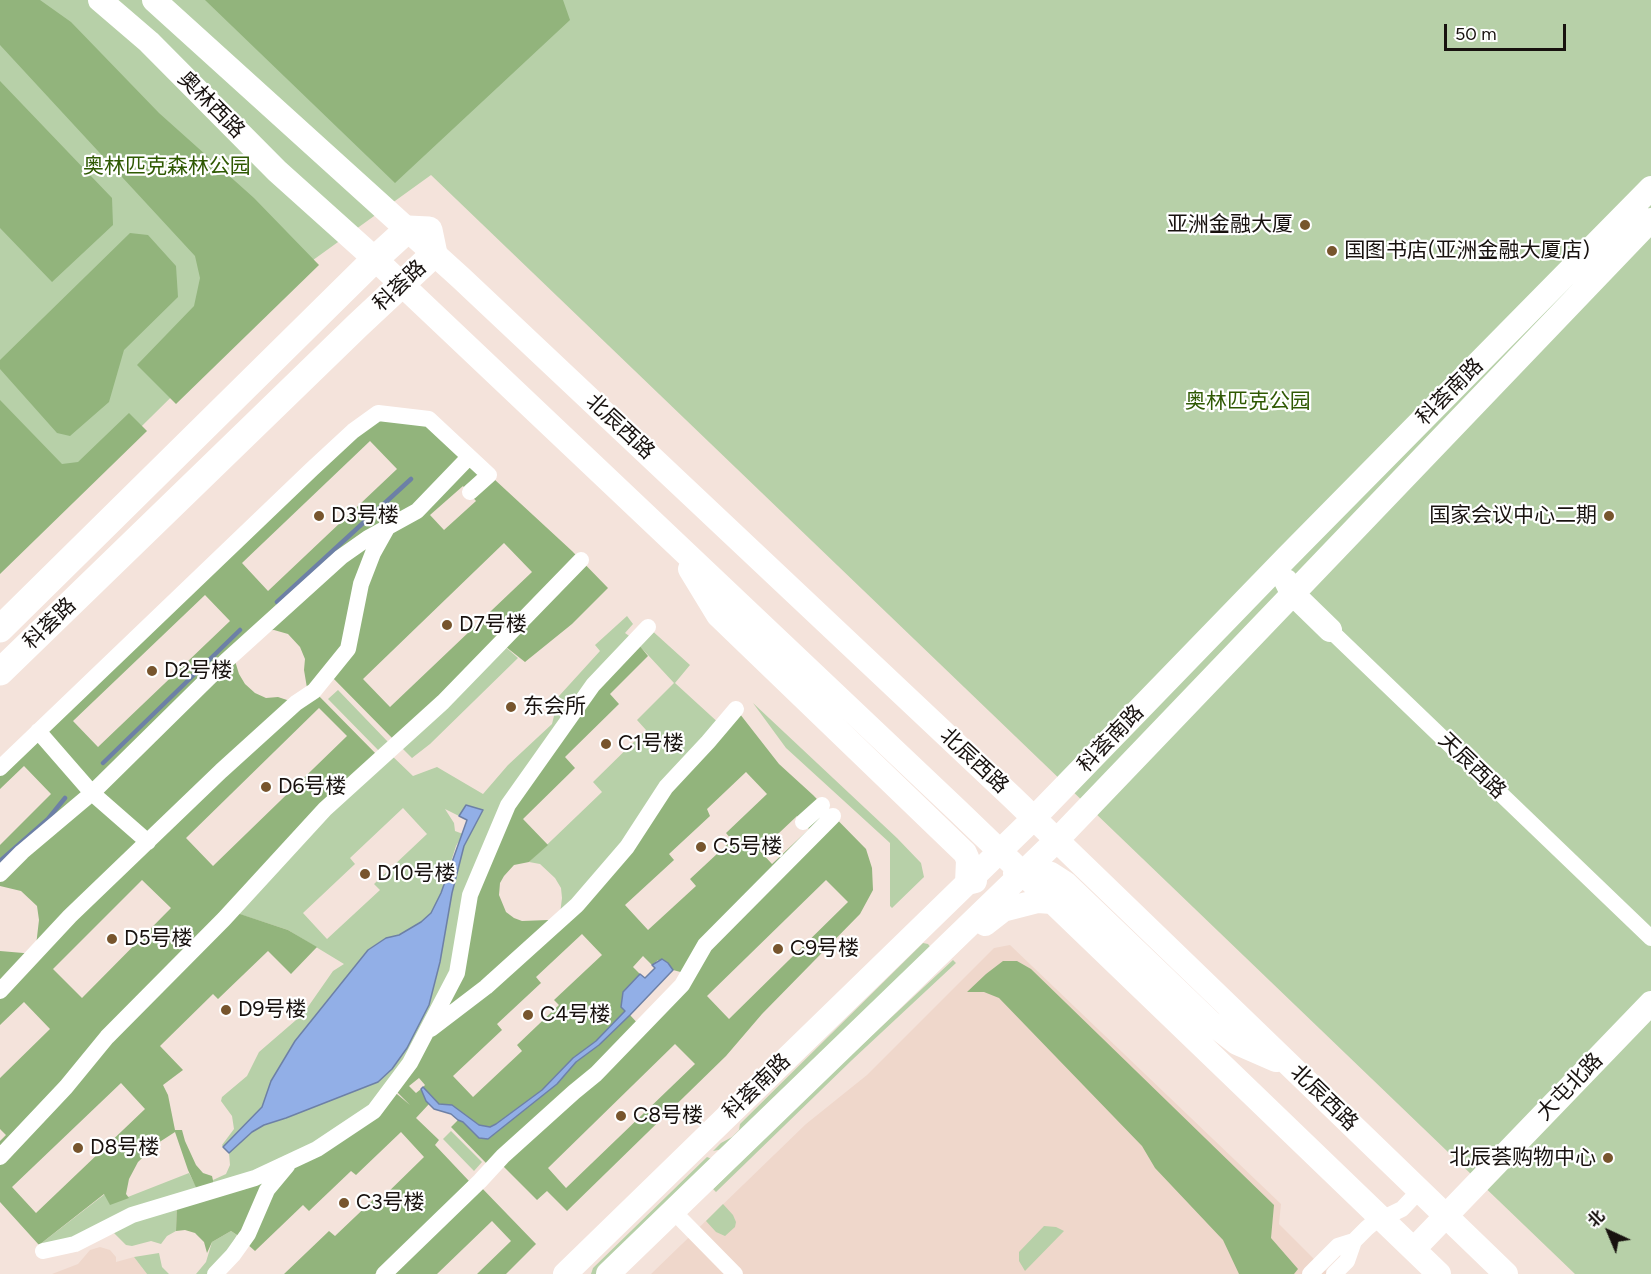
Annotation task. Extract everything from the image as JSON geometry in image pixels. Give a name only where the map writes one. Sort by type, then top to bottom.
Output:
[{"type":"main road","name":"科荟路","points":[[0,629],[375,259],[408,229],[429,230],[434,254],[0,672]]},
{"type":"street","name":"奥林西路","points":[[100,0],[149,42],[277,171],[402,284]]},
{"type":"street","name":"奥林西路","points":[[154,0],[408,229]]},
{"type":"street","name":"科荟南路","points":[[566,1274],[1000,852],[1262,582],[1649,194]]},
{"type":"street","name":"科荟南路","points":[[1078,819],[1075,821],[1651,220]]},
{"type":"street","name":"北辰西路","points":[[434,254],[1034,818],[1506,1274]]},
{"type":"street","points":[[402,284],[1023,873],[1439,1274]]},
{"type":"street","points":[[0,768],[312,469],[353,431],[378,413],[429,419],[489,475],[470,492]]},
{"type":"street","points":[[0,874],[22,852],[92,793],[226,661],[316,579],[368,538],[417,511],[469,457]]},
{"type":"street","points":[[0,991],[70,916],[221,771],[296,703],[314,691],[348,649],[361,584],[373,553],[387,528]]},
{"type":"street","points":[[678,546],[718,615],[965,853],[968,860],[967,883],[991,876],[1035,870],[1050,873],[1088,903],[1210,1022],[1237,1043],[1294,1068]]},
{"type":"street","points":[[0,1157],[66,1087],[107,1037],[224,919],[325,809],[443,702],[582,560]]},
{"type":"street","name":"天辰西路","points":[[1279,565],[1292,593],[1651,938]]},
{"type":"street","name":"天辰西路","points":[[1262,582],[1292,593]]},
{"type":"street","points":[[43,1251],[75,1244],[132,1215],[255,1178],[317,1149],[374,1111],[410,1063],[457,973],[470,895],[508,805],[593,685],[648,627]]},
{"type":"street","points":[[426,1033],[486,987],[576,905],[627,847],[666,787],[736,709]]},
{"type":"street","points":[[38,731],[92,793],[148,842]]},
{"type":"street","points":[[384,1274],[503,1156],[596,1074],[682,985],[705,945],[827,810],[803,822]]},
{"type":"street","points":[[957,810],[1014,845],[1032,845],[1078,819]]},
{"type":"street","name":"科荟南路","points":[[608,1274],[1078,819]]},
{"type":"street","points":[[830,1059],[867,1035],[993,916],[1022,904],[1038,901],[1052,902]]},
{"type":"street","points":[[919,929],[937,934],[941,941],[941,952]]},
{"type":"street","name":"大屯北路","points":[[1414,1249],[1651,1003]]},
{"type":"street","points":[[215,1274],[248,1234],[267,1190],[292,1161]]},
{"type":"street","points":[[1334,1274],[1347,1261],[1354,1241],[1373,1222],[1402,1209],[1420,1190]]},
{"type":"street","points":[[673,1211],[735,1274]]},
{"type":"street","points":[[1310,1274],[1338,1246],[1354,1241]]},
{"type":"shaded area","points":[[1010,945],[1281,1204],[1279,1224],[1329,1274],[651,1274],[806,1124],[867,1075],[994,948]]},
{"type":"shaded area","points":[[100,1247],[110,1250],[116,1257],[116,1262],[134,1257],[147,1274],[52,1274],[78,1264],[90,1250]]},
{"type":"green space","name":"奥林匹克公园","points":[[0,0],[1651,0],[1651,1274],[1575,1274],[431,175],[302,268],[0,566]]},
{"type":"green space","name":"奥林匹克森林公园","points":[[0,0],[40,0],[71,22],[159,113],[254,198],[319,265],[176,404],[137,365],[194,306],[200,278],[195,256],[0,45]]},
{"type":"green space","points":[[205,0],[563,0],[570,20],[395,183]]},
{"type":"green space","points":[[0,81],[112,198],[113,225],[52,282],[0,228]]},
{"type":"green space","points":[[130,233],[148,235],[176,266],[178,297],[124,350],[109,402],[70,436],[57,433],[0,369],[0,360]]},
{"type":"green space","points":[[0,400],[62,464],[78,462],[129,413],[147,431],[0,574]]},
{"type":"green space","points":[[378,413],[429,419],[572,551],[608,588],[572,624],[525,662],[501,643],[397,743],[328,673],[314,691],[381,759],[231,911],[288,930],[317,947],[291,974],[268,951],[218,999],[213,994],[160,1046],[183,1070],[163,1085],[168,1095],[175,1130],[182,1130],[196,1165],[203,1173],[212,1176],[215,1189],[317,1149],[391,1089],[410,1105],[392,1087],[457,973],[470,895],[508,805],[635,640],[648,656],[610,694],[619,704],[565,757],[575,768],[523,819],[548,845],[529,862],[514,865],[504,876],[500,883],[499,895],[506,912],[522,921],[548,920],[557,923],[736,709],[779,764],[866,849],[872,868],[873,890],[860,914],[762,1014],[726,1056],[567,1211],[547,1191],[537,1200],[499,1162],[486,1163],[451,1127],[458,1120],[488,1139],[557,1084],[576,1062],[599,1045],[630,1015],[641,1027],[688,974],[673,970],[668,963],[658,960],[652,965],[643,956],[633,967],[640,974],[635,979],[627,1010],[596,1041],[573,1058],[542,1090],[490,1127],[479,1125],[452,1106],[439,1104],[423,1087],[425,1085],[419,1078],[409,1086],[416,1093],[421,1089],[429,1104],[416,1118],[439,1140],[435,1145],[469,1181],[375,1274],[284,1274],[329,1231],[335,1236],[376,1197],[380,1200],[424,1157],[401,1132],[356,1175],[351,1171],[309,1211],[303,1205],[255,1251],[231,1231],[212,1242],[207,1253],[204,1242],[195,1233],[185,1230],[176,1231],[177,1201],[199,1194],[175,1132],[158,1143],[138,1162],[129,1179],[126,1194],[129,1198],[110,1205],[104,1194],[39,1245],[0,1202],[0,1141],[6,1135],[0,1129],[0,1078],[50,1029],[24,1002],[0,1025],[0,951],[35,954],[39,920],[37,906],[21,891],[0,886],[0,845],[51,794],[24,766],[0,789],[0,768]],"holes":[[[370,441],[397,469],[268,591],[242,563]],[[463,486],[476,501],[444,530],[430,515]],[[504,543],[532,572],[390,707],[363,679]],[[205,595],[230,621],[98,747],[73,721]],[[274,630],[288,634],[300,647],[305,659],[304,670],[308,694],[296,703],[278,697],[266,698],[255,693],[245,684],[235,661],[259,631]],[[319,708],[347,736],[213,866],[186,838]],[[746,772],[767,794],[726,833],[732,840],[690,879],[696,886],[648,930],[625,905],[674,860],[669,854],[710,816],[707,809]],[[797,816],[809,829],[772,864],[760,851]],[[142,880],[171,908],[82,998],[53,969]],[[826,880],[848,902],[729,1019],[707,996]],[[582,934],[602,955],[554,1000],[559,1005],[517,1045],[522,1051],[473,1097],[453,1076],[502,1030],[497,1024],[541,983],[536,977]],[[675,1044],[695,1064],[566,1188],[548,1168]],[[121,1083],[145,1109],[36,1213],[12,1187]]]},
{"type":"green space","points":[[627,616],[633,624],[625,633],[635,640],[648,627],[690,665],[675,683],[722,726],[627,847],[560,914],[561,888],[555,878],[540,864],[529,862],[602,792],[593,782],[646,730],[637,720],[674,683],[635,641],[508,805],[457,973],[374,1111],[317,1149],[215,1190],[213,1180],[226,1174],[230,1165],[229,1153],[252,1132],[264,1125],[378,1082],[392,1069],[429,1005],[464,846],[483,810],[466,805],[459,816],[445,809],[454,823],[455,831],[463,834],[456,846],[441,893],[431,913],[399,935],[386,938],[368,950],[295,1041],[271,1081],[262,1107],[223,1147],[222,1145],[234,1129],[232,1116],[221,1101],[222,1097],[247,1076],[259,1052],[303,1014],[333,971],[344,964],[288,930],[230,911],[388,752],[413,776],[437,767],[483,794],[508,765],[552,724],[559,696],[600,651],[595,645]],"holes":[[[403,808],[427,834],[374,884],[380,890],[327,939],[303,913],[355,864],[350,858]]]},
{"type":"green space","points":[[501,643],[518,658],[430,744],[412,758],[397,743]]},
{"type":"green space","points":[[338,690],[389,743],[380,752],[328,699]]},
{"type":"green space","points":[[753,703],[921,863],[924,877],[892,908],[890,906],[890,843],[786,748]]},
{"type":"green space","points":[[923,943],[928,944],[931,948],[728,1148],[713,1151],[732,1137],[739,1130],[740,1124]]},
{"type":"green space","points":[[953,960],[956,963],[716,1192],[713,1189],[839,1066]]},
{"type":"green space","points":[[1003,961],[1017,961],[1031,969],[1274,1205],[1271,1238],[1298,1269],[1294,1274],[1239,1274],[1223,1240],[1155,1168],[1142,1146],[999,998],[984,992],[967,992]]},
{"type":"green space","points":[[451,1131],[482,1162],[474,1171],[443,1139]]},
{"type":"green space","points":[[707,1157],[717,1161],[601,1274],[591,1274],[593,1268]]},
{"type":"green space","points":[[189,1173],[200,1194],[177,1201],[176,1231],[167,1236],[161,1244],[151,1241],[132,1246],[126,1245],[114,1233],[75,1244],[39,1245],[105,1194],[110,1204]]},
{"type":"green space","points":[[478,1184],[536,1244],[506,1274],[477,1274],[511,1241],[492,1221],[437,1274],[384,1274]]},
{"type":"green space","points":[[723,1204],[736,1222],[735,1227],[725,1236],[716,1232],[706,1221]]},
{"type":"green space","points":[[1044,1226],[1056,1227],[1064,1231],[1025,1271],[1019,1261],[1019,1252]]},
{"type":"green space","points":[[231,1231],[237,1235],[215,1274],[196,1274],[206,1262],[212,1242]]},
{"type":"green space","points":[[159,1253],[162,1267],[169,1274],[147,1274],[134,1257]]},
{"type":"water","points":[[466,805],[483,810],[464,846],[429,1005],[407,1048],[392,1069],[378,1082],[264,1125],[252,1132],[229,1153],[223,1147],[262,1107],[271,1081],[295,1041],[368,950],[386,938],[399,935],[431,913],[441,893],[467,820],[459,816]]},
{"type":"water","points":[[662,959],[673,970],[630,1015],[599,1045],[576,1062],[557,1084],[488,1139],[479,1138],[463,1122],[451,1114],[434,1109],[426,1101],[421,1089],[423,1087],[439,1104],[452,1105],[479,1125],[490,1127],[496,1124],[542,1090],[573,1058],[596,1041],[625,1011],[621,1007],[623,992],[640,974],[645,978],[655,968],[652,965]]},
{"type":"waterway","points":[[277,602],[411,479]]},
{"type":"waterway","points":[[103,763],[240,630]]},
{"type":"waterway","points":[[0,861],[48,819],[65,798]]},
{"type":"place","name":"亚洲金融大厦","points":[[1305,225]]},
{"type":"place","name":"国图书店(亚洲金融大厦店)","points":[[1332,251]]},
{"type":"place","name":"D3号楼","points":[[319,516]]},
{"type":"place","name":"国家会议中心二期","points":[[1609,516]]},
{"type":"place","name":"D7号楼","points":[[447,625]]},
{"type":"place","name":"D2号楼","points":[[152,671]]},
{"type":"place","name":"东会所","points":[[511,707]]},
{"type":"place","name":"C1号楼","points":[[606,744]]},
{"type":"place","name":"D6号楼","points":[[266,787]]},
{"type":"place","name":"C5号楼","points":[[701,847]]},
{"type":"place","name":"D10号楼","points":[[365,874]]},
{"type":"place","name":"D5号楼","points":[[112,939]]},
{"type":"place","name":"C9号楼","points":[[778,949]]},
{"type":"place","name":"D9号楼","points":[[226,1010]]},
{"type":"place","name":"C4号楼","points":[[528,1015]]},
{"type":"place","name":"C8号楼","points":[[621,1116]]},
{"type":"place","name":"D8号楼","points":[[78,1148]]},
{"type":"place","name":"北辰荟购物中心","points":[[1608,1158]]},
{"type":"place","name":"C3号楼","points":[[344,1203]]}]
